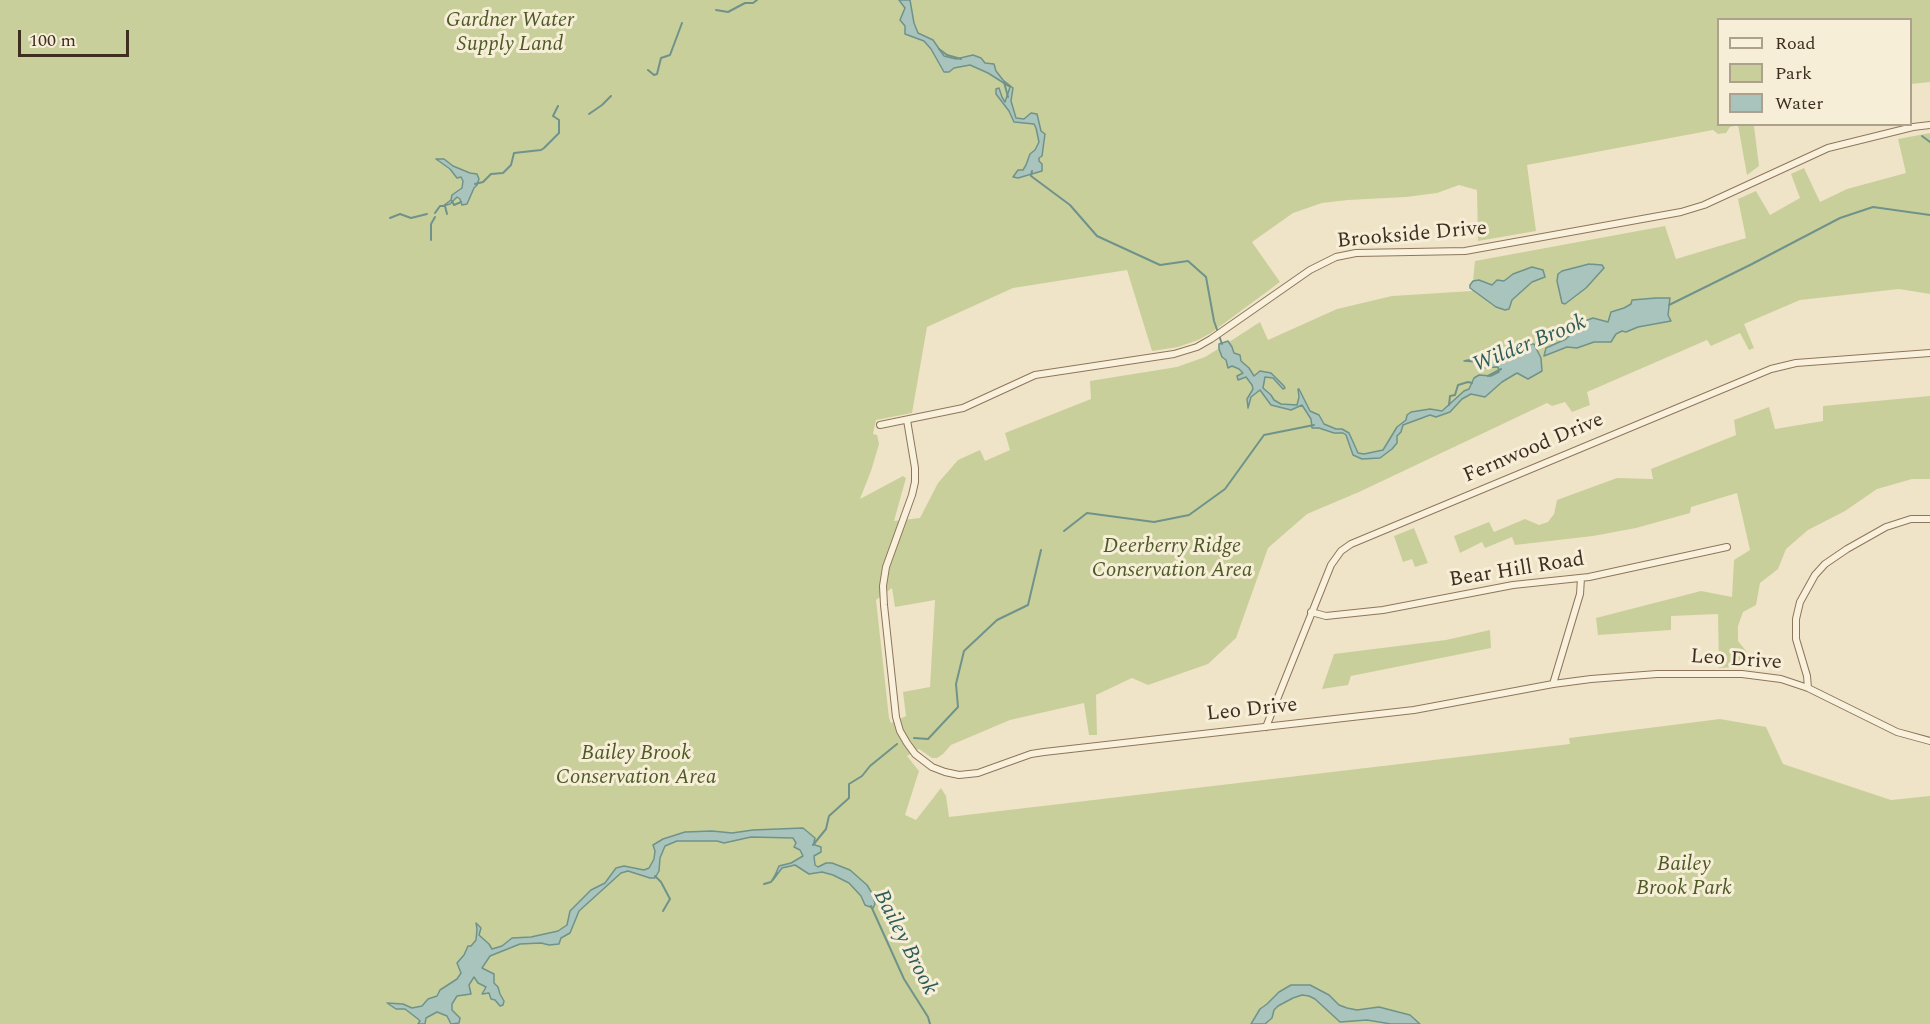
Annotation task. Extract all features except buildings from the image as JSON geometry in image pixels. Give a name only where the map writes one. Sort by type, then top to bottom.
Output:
[{"type":"street","name":"Brookside Drive","points":[[880,425],[970,406],[1035,375],[1174,354],[1197,347],[1310,270],[1336,257],[1356,253],[1465,251],[1681,212],[1704,205],[1828,148],[1912,127],[1930,125]]},
{"type":"street","name":"Fernwood Drive","points":[[1266,726],[1335,557],[1344,548],[1771,369],[1796,363],[1930,353]]},
{"type":"street","name":"Leo Drive","points":[[908,420],[915,482],[886,567],[883,596],[898,724],[907,743],[921,759],[945,772],[966,775],[978,773],[1024,756],[1044,752],[1414,710],[1553,684],[1643,675],[1720,673],[1781,679],[1808,688],[1896,732],[1930,741]]},
{"type":"street","points":[[1808,688],[1807,676],[1796,639],[1796,619],[1800,602],[1815,575],[1847,549],[1886,527],[1911,519],[1930,519]]},
{"type":"street","name":"Bear Hill Road","points":[[1311,612],[1326,616],[1395,608],[1513,585],[1581,578],[1727,547]]},
{"type":"street","points":[[1553,684],[1580,594],[1581,578]]},
{"type":"green space","points":[[0,0],[1930,0],[1930,82],[1912,84],[1912,18],[1717,18],[1717,126],[1734,126],[1730,127],[1726,133],[1718,134],[1713,130],[1527,165],[1536,231],[1478,241],[1477,190],[1459,185],[1437,193],[1322,203],[1293,213],[1252,242],[1280,282],[1211,333],[1178,347],[1152,351],[1127,270],[1013,288],[927,327],[912,413],[876,420],[873,434],[877,435],[879,444],[860,499],[903,476],[906,478],[894,521],[920,518],[938,483],[958,460],[980,450],[985,461],[1010,450],[1005,433],[1091,399],[1090,381],[1177,367],[1205,357],[1218,349],[1219,344],[1229,342],[1260,322],[1268,340],[1337,309],[1392,296],[1472,291],[1475,261],[1665,226],[1676,259],[1746,238],[1738,199],[1756,191],[1770,215],[1800,198],[1791,174],[1804,168],[1820,202],[1847,189],[1906,173],[1898,139],[1930,133],[1930,294],[1899,289],[1800,300],[1744,324],[1754,348],[1749,350],[1740,333],[1711,346],[1707,340],[1587,392],[1590,405],[1572,412],[1565,402],[1552,406],[1547,403],[1359,492],[1307,514],[1268,548],[1236,638],[1208,664],[1148,685],[1132,678],[1096,695],[1097,735],[1089,735],[1084,703],[1010,720],[951,745],[937,758],[932,758],[919,749],[907,756],[919,771],[905,815],[916,820],[941,788],[946,796],[949,817],[1570,744],[1569,738],[1720,719],[1766,727],[1783,764],[1891,800],[1930,796],[1930,1024],[0,1024]],"holes":[[[892,588],[895,607],[935,600],[930,687],[903,692],[906,716],[891,723],[876,600]]]},
{"type":"green space","points":[[1738,126],[1754,126],[1759,166],[1747,175]]},
{"type":"green space","points":[[1930,396],[1930,479],[1912,479],[1877,489],[1845,511],[1808,530],[1786,549],[1778,569],[1760,583],[1756,605],[1743,612],[1738,626],[1738,641],[1747,652],[1749,666],[1719,668],[1718,614],[1671,616],[1671,630],[1598,635],[1596,618],[1701,591],[1732,597],[1734,560],[1750,550],[1737,493],[1691,507],[1690,513],[1636,528],[1593,536],[1515,545],[1512,537],[1485,548],[1482,542],[1460,553],[1454,536],[1489,522],[1494,532],[1525,519],[1539,525],[1548,522],[1554,514],[1557,500],[1617,478],[1653,479],[1651,469],[1736,435],[1734,420],[1769,407],[1775,429],[1823,421],[1823,406]]},
{"type":"green space","points":[[1414,528],[1428,563],[1415,567],[1412,559],[1403,562],[1394,536]]},
{"type":"green space","points":[[1490,630],[1491,648],[1351,676],[1348,685],[1322,689],[1334,654],[1446,640]]},
{"type":"water","points":[[899,0],[910,0],[918,33],[933,40],[944,56],[956,59],[973,55],[981,58],[985,63],[994,64],[1003,80],[1013,88],[1011,101],[1016,118],[1024,119],[1031,113],[1037,114],[1041,131],[1045,134],[1042,156],[1039,158],[1042,171],[1018,178],[1013,177],[1018,170],[1023,170],[1030,154],[1039,142],[1034,124],[1014,122],[996,94],[996,89],[999,88],[1005,102],[1010,87],[970,65],[944,72],[924,41],[905,34],[905,26],[900,20],[905,8]]},
{"type":"water","points":[[436,159],[444,159],[453,166],[477,174],[479,179],[477,185],[467,204],[462,205],[457,197],[450,204],[443,206],[462,188],[463,181],[461,177],[457,178],[450,169]]},
{"type":"water","points":[[1589,264],[1602,265],[1604,268],[1586,288],[1565,304],[1562,303],[1557,281],[1558,274]]},
{"type":"water","points":[[1532,267],[1543,270],[1545,277],[1532,282],[1512,300],[1509,309],[1496,307],[1470,288],[1473,281],[1479,280],[1492,285],[1497,280],[1504,281],[1513,274]]},
{"type":"water","points":[[1670,298],[1668,315],[1671,321],[1622,331],[1616,334],[1611,342],[1594,342],[1577,348],[1567,347],[1544,356],[1546,348],[1566,339],[1572,333],[1573,326],[1593,318],[1608,322],[1611,312],[1631,304],[1632,300]]},
{"type":"water","points":[[1228,341],[1234,353],[1240,355],[1241,361],[1254,376],[1260,371],[1271,373],[1284,386],[1283,389],[1273,378],[1265,377],[1263,388],[1274,400],[1281,404],[1297,405],[1299,389],[1310,411],[1319,415],[1324,424],[1349,433],[1358,453],[1364,454],[1383,450],[1397,427],[1406,420],[1407,415],[1411,412],[1430,409],[1442,411],[1469,389],[1474,378],[1479,375],[1491,376],[1499,372],[1498,367],[1480,368],[1477,362],[1464,361],[1495,358],[1493,346],[1506,354],[1522,352],[1534,344],[1541,358],[1542,371],[1528,379],[1517,373],[1485,397],[1471,394],[1462,399],[1450,412],[1436,417],[1430,415],[1403,425],[1397,436],[1397,443],[1392,449],[1380,458],[1362,459],[1353,455],[1346,435],[1343,433],[1312,428],[1311,419],[1302,405],[1291,410],[1271,405],[1260,390],[1251,397],[1248,408],[1247,399],[1253,389],[1252,385],[1246,377],[1238,380],[1237,376],[1243,373],[1232,366],[1228,368],[1219,349],[1219,344]]},
{"type":"water","points":[[803,828],[815,838],[815,845],[821,847],[821,852],[814,856],[815,865],[818,867],[832,863],[850,870],[867,885],[873,895],[875,904],[873,908],[865,905],[861,896],[849,883],[833,875],[822,872],[809,874],[795,865],[782,868],[773,880],[779,866],[791,863],[803,856],[800,850],[794,847],[796,843],[793,838],[751,837],[724,843],[677,841],[665,846],[655,878],[628,871],[621,873],[579,911],[570,933],[561,938],[559,944],[520,944],[490,956],[482,968],[494,974],[494,983],[504,1001],[503,1005],[500,1006],[491,999],[489,993],[482,994],[486,987],[478,983],[474,977],[469,985],[471,994],[457,996],[452,1004],[452,1010],[460,1018],[459,1023],[451,1024],[447,1016],[437,1012],[426,1018],[425,1024],[418,1024],[420,1021],[405,1009],[396,1009],[387,1003],[403,1004],[412,1008],[422,1006],[428,999],[437,996],[440,990],[457,979],[461,973],[457,963],[468,946],[476,940],[476,923],[481,928],[479,935],[492,949],[502,946],[512,938],[531,937],[558,931],[567,925],[570,911],[591,890],[605,883],[616,868],[624,866],[644,870],[649,868],[654,859],[653,845],[663,839],[685,832],[732,833]]},
{"type":"water","points":[[1291,985],[1310,985],[1347,1008],[1357,1010],[1379,1007],[1410,1015],[1420,1024],[1391,1024],[1367,1020],[1340,1022],[1315,999],[1302,995],[1278,1006],[1272,1018],[1265,1024],[1251,1024],[1260,1009],[1279,992]]},
{"type":"waterway","points":[[716,10],[728,12],[745,3],[753,3],[757,0]]},
{"type":"waterway","points":[[648,70],[654,75],[657,74],[661,58],[670,55],[682,23]]},
{"type":"waterway","name":"Wilder Brook","points":[[939,49],[947,55],[961,59]]},
{"type":"waterway","name":"Wilder Brook","points":[[1004,82],[1008,97]]},
{"type":"waterway","points":[[589,114],[611,96]]},
{"type":"waterway","points":[[475,184],[483,182],[491,174],[503,173],[511,165],[514,153],[544,148],[559,133],[559,120],[553,116],[558,106]]},
{"type":"waterway","points":[[1922,136],[1930,142]]},
{"type":"waterway","name":"Wilder Brook","points":[[1032,171],[1031,176],[1070,205],[1097,236],[1160,265],[1188,261],[1206,277],[1214,321],[1222,344]]},
{"type":"waterway","points":[[452,201],[454,205],[461,202]]},
{"type":"waterway","points":[[435,213],[440,206],[444,206]]},
{"type":"waterway","points":[[445,206],[447,214]]},
{"type":"waterway","name":"Wilder Brook","points":[[1669,305],[1840,218],[1873,207],[1930,215]]},
{"type":"waterway","points":[[390,218],[400,214],[411,218],[427,214]]},
{"type":"waterway","points":[[431,240],[431,224],[435,217]]},
{"type":"waterway","name":"Wilder Brook","points":[[1488,376],[1501,369]]},
{"type":"waterway","points":[[1449,405],[1450,396],[1455,395],[1458,385],[1472,383]]},
{"type":"waterway","points":[[1064,531],[1087,513],[1154,522],[1189,515],[1225,489],[1264,435],[1314,425]]},
{"type":"waterway","points":[[914,738],[928,739],[958,707],[956,684],[964,651],[997,620],[1028,605],[1041,550]]},
{"type":"waterway","points":[[813,845],[826,829],[829,816],[849,798],[849,784],[862,776],[870,766],[897,744]]},
{"type":"waterway","points":[[764,884],[771,882],[777,873]]},
{"type":"waterway","points":[[655,876],[670,899],[663,911]]},
{"type":"waterway","name":"Bailey Brook","points":[[871,906],[904,979],[930,1024]]},
{"type":"park label","name":"Gardner Water Supply Land","points":[[510,34]]},
{"type":"park label","name":"Deerberry Ridge Conservation Area","points":[[1172,560]]},
{"type":"park label","name":"Bailey Brook Conservation Area","points":[[636,767]]},
{"type":"park label","name":"Bailey Brook Park","points":[[1684,878]]}]
